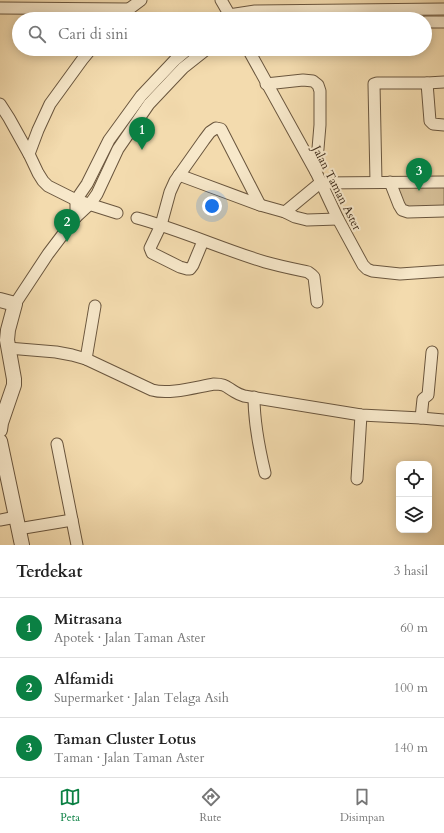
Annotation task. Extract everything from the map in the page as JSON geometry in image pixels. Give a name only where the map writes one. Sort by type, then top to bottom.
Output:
[{"type":"street","points":[[126,12],[141,0]]},
{"type":"street","points":[[221,0],[226,12]]},
{"type":"street","points":[[0,8],[129,9]]},
{"type":"street","points":[[250,12],[444,9]]},
{"type":"street","points":[[432,22],[444,22]]},
{"type":"street","points":[[29,154],[50,104],[85,56]]},
{"type":"street","points":[[76,217],[76,200],[88,184],[110,140],[137,102],[180,56]]},
{"type":"street","points":[[0,430],[14,385],[7,340],[15,304],[48,254],[76,217],[90,204],[97,194],[118,149],[149,104],[183,68],[198,56]]},
{"type":"street","name":"Jalan Taman Aster","points":[[252,56],[318,178],[363,265],[372,271],[400,274],[444,272]]},
{"type":"street","points":[[266,84],[304,80],[313,81],[318,85],[320,90],[318,178],[285,212]]},
{"type":"street","points":[[376,182],[374,84],[444,82]]},
{"type":"street","points":[[428,83],[430,121],[433,124],[444,125]]},
{"type":"street","points":[[0,104],[29,154],[38,173],[48,186],[76,200],[118,213]]},
{"type":"street","points":[[203,241],[193,265],[187,269],[180,267],[151,251],[150,248],[160,225],[170,192],[179,175],[210,132],[216,128],[221,129],[260,205]]},
{"type":"street","points":[[179,175],[260,205],[285,212],[295,217],[307,220],[338,219]]},
{"type":"street","points":[[318,178],[376,182],[444,182]]},
{"type":"street","points":[[390,182],[402,210],[408,212],[444,211]]},
{"type":"street","points":[[137,218],[266,262],[308,272],[314,277],[317,302]]},
{"type":"street","points":[[0,300],[15,304]]},
{"type":"street","points":[[86,359],[95,306]]},
{"type":"street","points":[[8,348],[56,352],[86,359],[159,392],[221,384],[236,393],[254,397],[361,415],[444,420]]},
{"type":"street","points":[[421,418],[423,399],[428,395],[432,352]]},
{"type":"street","points":[[254,397],[256,429],[265,473]]},
{"type":"street","points":[[357,479],[361,415]]},
{"type":"street","points":[[0,441],[22,545]]},
{"type":"street","points":[[57,444],[77,545]]},
{"type":"street","points":[[0,520],[17,523],[72,520]]},
{"type":"shaded area","points":[[392,184],[444,184],[444,209],[404,209]]},
{"type":"place","name":"Mitrasana","points":[[142,150]]},
{"type":"place","name":"Taman Cluster Lotus","points":[[419,191]]},
{"type":"place","name":"Alfamidi","points":[[67,242]]}]
